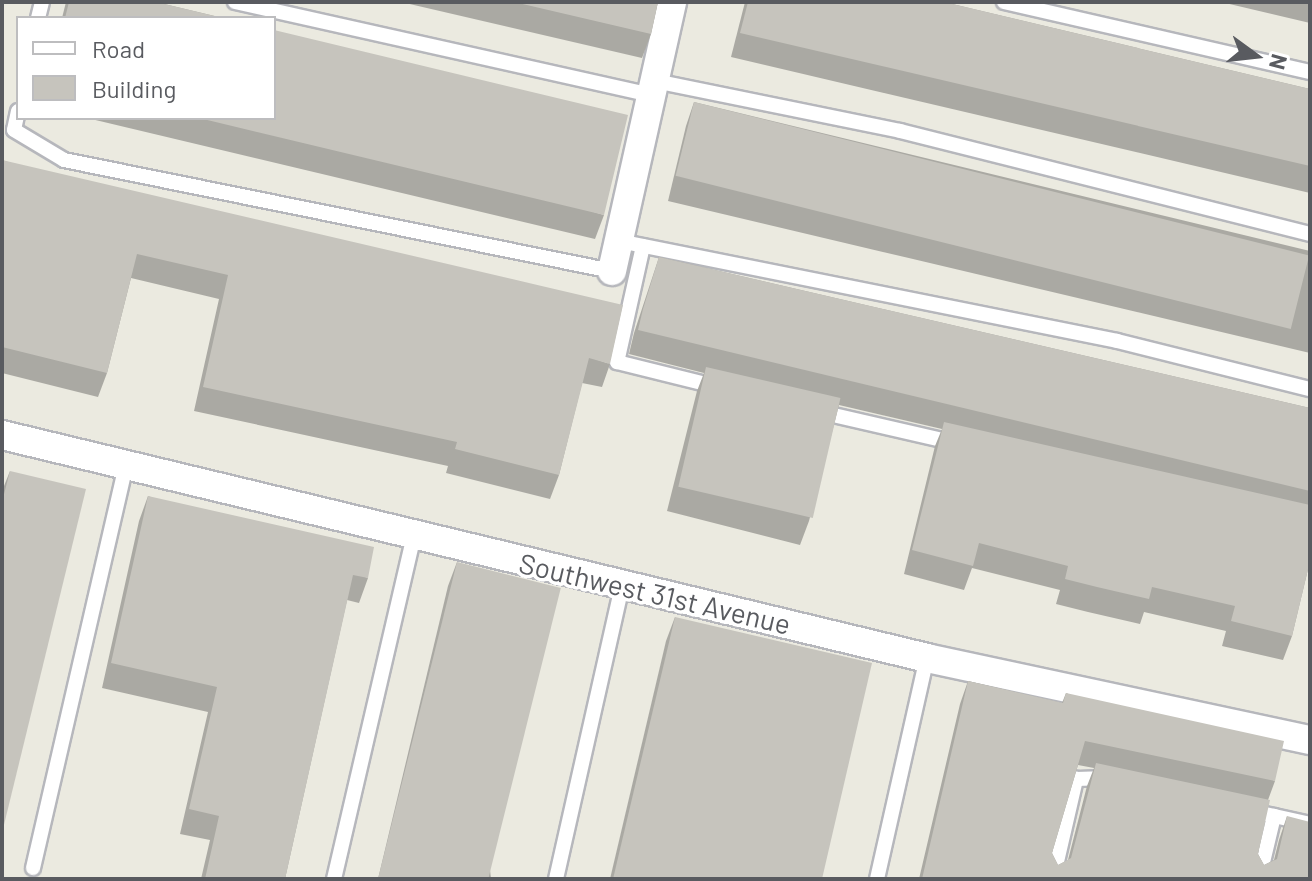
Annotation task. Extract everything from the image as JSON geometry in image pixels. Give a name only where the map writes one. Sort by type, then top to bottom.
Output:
[{"type":"street","points":[[612,271],[631,243],[653,88],[672,2]]},
{"type":"street","name":"Southwest 31st Avenue","points":[[2,435],[927,658],[1310,740]]},
{"type":"lane","points":[[235,2],[653,88],[900,131],[1310,234]]},
{"type":"lane","points":[[1004,2],[1310,72]]},
{"type":"lane","points":[[16,120],[14,130],[64,160],[612,271]]},
{"type":"lane","points":[[735,391],[617,362],[631,243],[1117,341],[1310,389]]},
{"type":"lane","points":[[808,409],[976,447]]},
{"type":"lane","points":[[33,868],[126,465]]},
{"type":"lane","points":[[334,879],[414,535]]},
{"type":"lane","points":[[556,879],[622,585]]},
{"type":"lane","points":[[877,879],[927,658]]},
{"type":"lane","points":[[1053,879],[1076,779],[1086,774],[1130,784]]},
{"type":"lane","points":[[1231,806],[1310,824]]},
{"type":"lane","points":[[1259,879],[1274,816]]},
{"type":"building","points":[[69,2],[156,2],[215,16],[66,16]]},
{"type":"building","points":[[514,2],[658,2],[651,34]]},
{"type":"building","points":[[748,2],[944,2],[1310,89],[1310,166],[740,33]]},
{"type":"building","points":[[276,30],[628,115],[604,215],[207,120],[276,120]]},
{"type":"building","points":[[694,102],[1309,255],[1291,329],[676,176]]},
{"type":"building","points":[[2,160],[623,305],[610,364],[589,358],[559,475],[455,449],[457,442],[203,387],[228,275],[137,254],[107,373],[2,347]]},
{"type":"building","points":[[659,257],[1310,408],[1310,491],[638,330]]},
{"type":"building","points":[[706,367],[840,398],[813,518],[678,487]]},
{"type":"building","points":[[944,422],[1310,505],[1310,561],[1292,636],[1231,621],[1235,606],[1152,587],[1149,599],[1097,587],[1065,579],[1068,566],[979,543],[973,566],[912,550]]},
{"type":"building","points":[[10,471],[86,489],[2,833],[2,502]]},
{"type":"building","points":[[148,496],[374,547],[368,578],[353,575],[285,879],[205,879],[219,816],[189,809],[217,687],[111,663]]},
{"type":"building","points":[[457,562],[561,588],[488,879],[378,878]]},
{"type":"building","points":[[675,617],[872,663],[822,879],[613,879]]},
{"type":"building","points":[[968,681],[1063,703],[1066,693],[1284,741],[1275,781],[1085,741],[1052,853],[1058,865],[1071,858],[1096,763],[1270,800],[1258,854],[1264,865],[1277,859],[1287,816],[1310,822],[1310,879],[922,879]]}]
